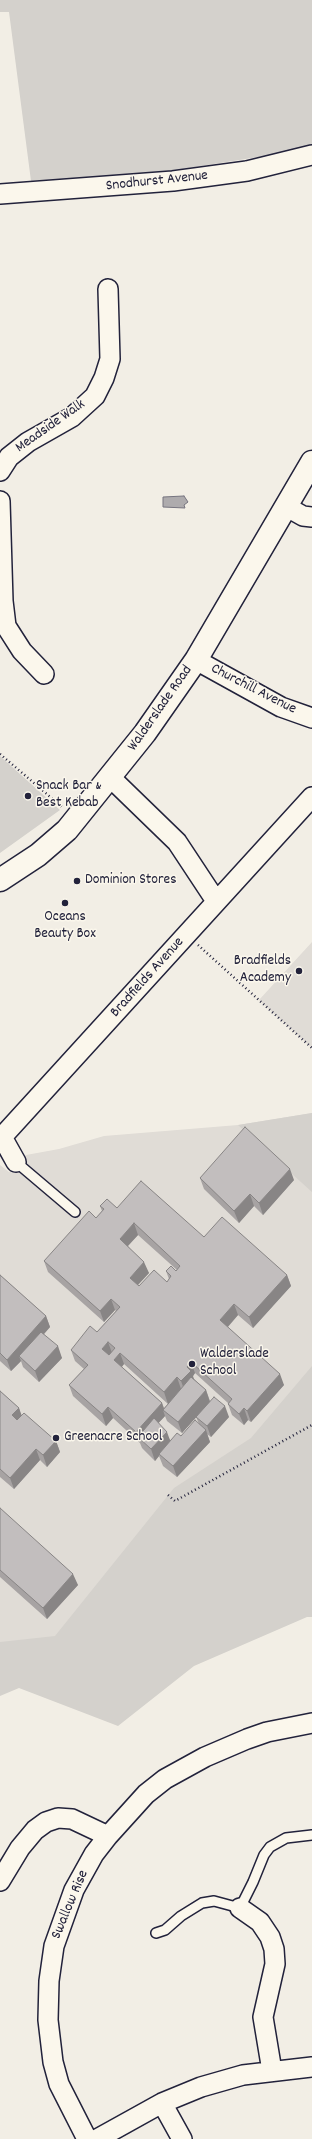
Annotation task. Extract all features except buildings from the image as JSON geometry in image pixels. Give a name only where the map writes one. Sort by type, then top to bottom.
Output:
[{"type":"street","name":"Snodhurst Avenue","points":[[0,194],[173,182],[280,165],[312,155]]},
{"type":"street","name":"Meadside Walk","points":[[0,471],[9,457],[28,442],[72,417],[95,396],[104,378],[110,359],[108,289]]},
{"type":"street","name":"Walderslade Road","points":[[0,880],[38,856],[67,830],[111,778],[146,733],[196,660],[312,462]]},
{"type":"street","points":[[0,501],[3,601],[6,626],[22,651],[44,674]]},
{"type":"street","points":[[287,507],[303,516],[312,516]]},
{"type":"street","name":"Churchill Avenue","points":[[196,660],[281,707],[312,718]]},
{"type":"street","points":[[111,778],[177,842],[216,901]]},
{"type":"street","name":"Bradfields Avenue","points":[[16,1162],[2,1136],[187,935],[216,901],[253,864],[312,797]]},
{"type":"street","name":"Swallow Rise","points":[[87,2139],[59,2084],[52,2062],[48,2020],[49,1981],[54,1946],[74,1890],[94,1854],[108,1836],[146,1794],[166,1779],[198,1760],[267,1732],[312,1723]]},
{"type":"street","points":[[0,1882],[20,1848],[35,1830],[46,1822],[58,1818],[72,1820],[108,1836]]},
{"type":"street","points":[[240,1908],[260,1922],[270,1937],[274,1949],[275,1964],[262,2018],[272,2071]]},
{"type":"street","points":[[97,2139],[162,2103],[223,2080],[272,2071],[312,2067]]},
{"type":"street","points":[[162,2103],[182,2139]]},
{"type":"lane","points":[[16,1162],[75,1212]]},
{"type":"lane","points":[[156,1933],[165,1930],[181,1916],[202,1903],[214,1902],[240,1908],[253,1882],[264,1854],[270,1847],[286,1838],[312,1835]]},
{"type":"path","points":[[0,754],[76,819]]},
{"type":"path","points":[[187,935],[312,1048]]},
{"type":"path","points":[[168,1495],[175,1501],[312,1425]]},
{"type":"shaded area","points":[[0,0],[312,0],[312,144],[277,154],[176,170],[132,175],[31,181],[9,12],[0,12]]},
{"type":"shaded area","points":[[184,496],[188,502],[184,505],[185,508],[163,507],[163,497]]},
{"type":"shaded area","points":[[0,756],[60,810],[0,853]]},
{"type":"shaded area","name":"Bradfields Academy","points":[[312,942],[312,1048],[259,1000]]},
{"type":"shaded area","name":"Walderslade School","points":[[312,1113],[312,1596],[54,1637],[0,1643],[0,1165],[9,1172],[26,1155],[59,1149],[104,1136],[238,1125]]},
{"type":"shaded area","points":[[312,1113],[312,1192],[238,1125]]},
{"type":"shaded area","points":[[312,1366],[312,1617],[307,1617],[194,1666],[118,1726],[19,1688],[0,1696],[0,1642],[55,1636],[174,1488],[251,1438]]},
{"type":"place","name":"Snack Bar & Best Kebab","points":[[28,796]]},
{"type":"place","name":"Dominion Stores","points":[[77,881]]},
{"type":"place","name":"Oceans Beauty Box","points":[[65,903]]},
{"type":"place","name":"Bradfields Academy","points":[[299,971]]},
{"type":"place","name":"Walderslade School","points":[[192,1364]]},
{"type":"place","name":"Greenacre School","points":[[56,1438]]}]
